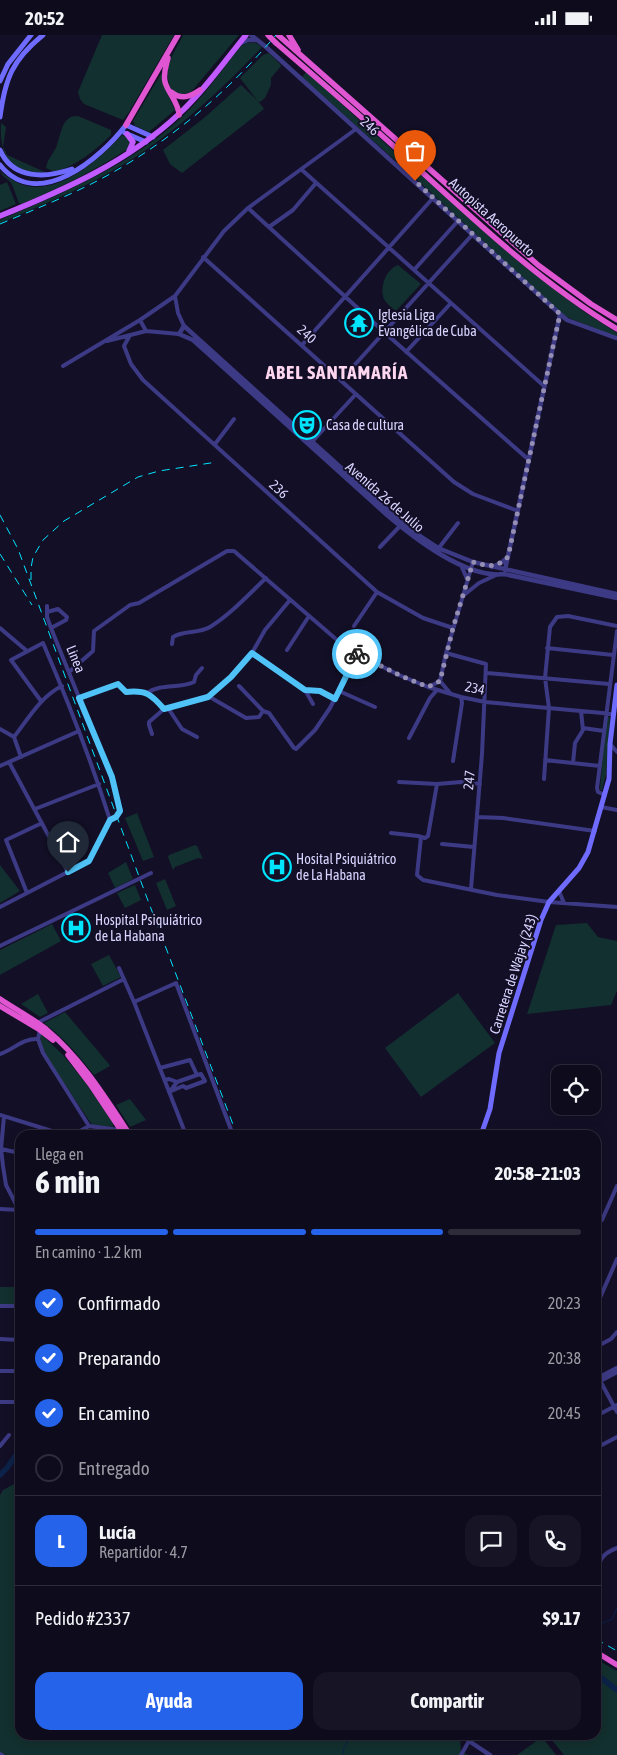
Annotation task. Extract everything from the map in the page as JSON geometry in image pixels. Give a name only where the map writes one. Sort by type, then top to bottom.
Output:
[{"type":"highway","points":[[126,125],[178,35]]},
{"type":"highway","name":"Autopista Aeropuerto","points":[[268,35],[278,38],[311,65],[538,265],[591,304],[617,320]]},
{"type":"highway","points":[[289,35],[298,50],[311,65]]},
{"type":"highway","name":"Autopista Aeropuerto","points":[[278,38],[465,211],[531,269],[617,329]]},
{"type":"highway","points":[[169,52],[164,75],[169,91],[178,107],[179,115]]},
{"type":"highway","points":[[169,91],[177,96],[184,97],[200,90]]},
{"type":"highway","points":[[0,999],[38,1023],[77,1059],[127,1130]]},
{"type":"highway","points":[[0,1006],[40,1030],[56,1043],[74,1062],[121,1130]]},
{"type":"highway","points":[[601,1651],[617,1661]]},
{"type":"highway","points":[[601,1655],[617,1665]]},
{"type":"main road","points":[[0,81],[8,64],[31,35]]},
{"type":"main road","points":[[0,117],[8,77],[28,49],[43,35]]},
{"type":"main road","points":[[0,216],[78,183],[153,137],[179,115],[246,35]]},
{"type":"main road","points":[[0,165],[9,174],[23,182],[43,184],[60,178],[82,166],[124,133],[126,125],[153,137]]},
{"type":"main road","points":[[124,133],[146,142]]},
{"type":"main road","points":[[124,133],[133,143],[132,149],[127,154]]},
{"type":"main road","points":[[0,150],[4,159],[12,167],[32,175],[49,175],[82,166]]},
{"type":"main road","name":"Carretera de Wajay (243)","points":[[483,1130],[490,1109],[499,1053],[541,921],[549,902],[580,868],[605,795],[609,779],[610,744],[617,685]]},
{"type":"street","name":"246","points":[[251,35],[567,320],[616,338]]},
{"type":"street","points":[[238,45],[248,40],[258,40]]},
{"type":"street","points":[[63,366],[140,320],[175,295],[224,231],[248,208],[356,129]]},
{"type":"street","points":[[302,170],[544,386]]},
{"type":"street","points":[[269,227],[293,210],[316,183]]},
{"type":"street","points":[[302,345],[433,198]]},
{"type":"street","points":[[248,208],[528,460]]},
{"type":"street","points":[[414,270],[457,221]]},
{"type":"street","points":[[341,380],[472,235]]},
{"type":"street","name":"240","points":[[204,257],[454,482],[473,494],[518,511]]},
{"type":"street","points":[[175,295],[178,313],[184,327],[179,334]]},
{"type":"street","points":[[406,352],[451,303]]},
{"type":"street","points":[[505,572],[560,314]]},
{"type":"street","points":[[140,320],[146,331]]},
{"type":"street","name":"Avenida 26 de Julio","points":[[184,327],[256,394]]},
{"type":"street","name":"Avenida 26 de Julio","points":[[103,342],[146,331],[179,334],[193,340],[268,404],[400,526],[420,542],[437,550],[505,572],[617,594]]},
{"type":"street","points":[[124,346],[130,335]]},
{"type":"street","name":"236","points":[[119,339],[124,346],[130,364],[139,376],[377,593],[423,618],[453,628]]},
{"type":"street","points":[[311,443],[356,394]]},
{"type":"street","points":[[215,444],[234,419]]},
{"type":"street","name":"Avenida 26 de Julio","points":[[311,443],[409,529],[461,565],[496,575],[505,572],[518,572],[617,598]]},
{"type":"street","points":[[437,550],[458,523]]},
{"type":"street","points":[[380,547],[400,526]]},
{"type":"street","name":"234","points":[[69,672],[93,651],[94,631],[130,605],[139,603],[227,551],[234,551],[344,646],[399,675],[437,690],[485,702],[613,714]]},
{"type":"street","points":[[491,567],[501,563],[508,557]]},
{"type":"street","points":[[508,557],[510,564],[518,572]]},
{"type":"street","points":[[450,694],[440,681],[446,653],[473,562]]},
{"type":"street","points":[[461,565],[468,580]]},
{"type":"street","points":[[463,597],[479,583],[496,575]]},
{"type":"street","points":[[172,644],[173,637],[180,632],[195,632],[209,627],[234,608],[266,578]]},
{"type":"street","points":[[354,626],[377,593]]},
{"type":"street","points":[[152,733],[148,725],[149,722],[166,708],[208,697],[231,677],[252,653],[265,630],[290,600]]},
{"type":"street","name":"Linea","points":[[27,651],[43,643],[62,686],[99,784],[110,820],[116,817],[120,811],[112,777],[51,628],[47,606]]},
{"type":"street","points":[[47,612],[58,609],[67,619],[51,628]]},
{"type":"street","points":[[286,650],[309,616]]},
{"type":"street","points":[[544,779],[549,708],[545,678],[550,627],[557,617],[568,616],[617,626]]},
{"type":"street","points":[[0,628],[27,651],[11,660],[41,701]]},
{"type":"street","points":[[605,795],[598,792],[597,788],[617,631]]},
{"type":"street","points":[[547,648],[613,655]]},
{"type":"street","points":[[252,653],[305,690],[313,704]]},
{"type":"street","points":[[446,653],[486,665],[487,673],[609,684]]},
{"type":"street","points":[[239,686],[263,711],[269,713],[296,749],[315,730],[335,699],[357,654]]},
{"type":"street","points":[[147,693],[151,690],[175,685],[186,686],[194,682],[196,675],[202,668]]},
{"type":"street","name":"247","points":[[471,889],[487,673]]},
{"type":"street","points":[[428,687],[440,681]]},
{"type":"street","points":[[79,698],[118,684],[126,692],[139,691],[147,693],[166,708],[182,729],[197,737]]},
{"type":"street","points":[[14,737],[41,701],[52,691],[62,686]]},
{"type":"street","points":[[305,690],[320,691],[335,699]]},
{"type":"street","points":[[409,738],[430,698],[437,690]]},
{"type":"street","points":[[339,691],[375,707]]},
{"type":"street","points":[[208,697],[246,718],[260,717],[263,711]]},
{"type":"street","points":[[453,761],[462,703],[461,697]]},
{"type":"street","points":[[573,763],[574,743],[583,728],[581,711]]},
{"type":"street","points":[[583,728],[604,731]]},
{"type":"street","points":[[0,729],[14,737],[21,757]]},
{"type":"street","points":[[0,766],[79,731]]},
{"type":"street","points":[[610,744],[617,753],[610,760]]},
{"type":"street","points":[[545,760],[600,766]]},
{"type":"street","points":[[9,762],[68,872]]},
{"type":"street","points":[[400,782],[437,784],[461,782],[480,784]]},
{"type":"street","points":[[35,809],[99,784]]},
{"type":"street","points":[[391,833],[427,837],[430,833],[437,784]]},
{"type":"street","points":[[601,807],[617,810]]},
{"type":"street","points":[[477,817],[503,818],[594,831]]},
{"type":"street","points":[[0,907],[89,861],[110,820]]},
{"type":"street","points":[[27,893],[6,840],[42,823]]},
{"type":"street","points":[[421,837],[417,875],[420,879],[497,895],[549,902],[617,907]]},
{"type":"street","points":[[442,844],[474,847]]},
{"type":"street","points":[[0,946],[151,873]]},
{"type":"street","points":[[559,891],[564,903]]},
{"type":"street","points":[[119,967],[184,1130]]},
{"type":"street","points":[[38,1023],[124,979]]},
{"type":"street","points":[[134,1002],[176,983],[231,1130]]},
{"type":"street","points":[[40,1030],[38,1039],[43,1053],[89,1126]]},
{"type":"street","points":[[0,1054],[24,1042],[38,1039]]},
{"type":"street","points":[[160,1068],[190,1059],[197,1075]]},
{"type":"street","points":[[201,1074],[205,1081],[186,1088],[183,1086],[169,1092],[177,1082],[197,1075],[201,1074]]},
{"type":"street","points":[[165,1080],[169,1079],[177,1082]]},
{"type":"street","points":[[15,1201],[6,1185],[1,1149],[2,1116],[48,1130]]},
{"type":"street","points":[[81,1130],[89,1126],[111,1130]]},
{"type":"street","points":[[1,1149],[15,1152]]},
{"type":"street","points":[[602,1220],[617,1186]]},
{"type":"street","points":[[0,1209],[15,1210]]},
{"type":"street","points":[[601,1296],[617,1259]]},
{"type":"street","points":[[0,1306],[15,1306]]},
{"type":"street","points":[[601,1344],[612,1339],[617,1332]]},
{"type":"street","points":[[0,1339],[15,1339]]},
{"type":"street","points":[[601,1377],[617,1368]]},
{"type":"street","points":[[0,1371],[15,1371]]},
{"type":"street","points":[[601,1378],[617,1372]]},
{"type":"street","points":[[601,1384],[616,1406],[617,1412]]},
{"type":"street","points":[[0,1402],[15,1401]]},
{"type":"street","points":[[601,1414],[616,1406]]},
{"type":"street","points":[[0,1446],[9,1435]]},
{"type":"street","points":[[601,1445],[617,1437]]},
{"type":"street","points":[[601,1559],[617,1548]]},
{"type":"street","points":[[461,1755],[469,1741],[490,1755]]},
{"type":"green space","points":[[102,35],[174,35],[123,120],[84,104],[78,92]]},
{"type":"green space","points":[[183,35],[239,35],[191,92],[181,95],[172,91],[169,83],[168,69],[172,56]]},
{"type":"green space","points":[[247,43],[256,43],[262,47],[207,101],[162,139],[111,172],[56,199],[0,223],[0,220],[98,175],[144,148],[165,132],[193,106],[241,46]]},
{"type":"green space","points":[[269,53],[281,66],[271,78],[271,85],[265,98],[260,102],[258,101],[264,109],[182,173],[170,164],[163,150],[204,118],[241,85],[257,100],[240,78],[263,55]]},
{"type":"green space","points":[[307,71],[361,122],[519,262],[583,311],[617,333],[617,337],[562,314],[425,187],[302,77]]},
{"type":"green space","points":[[162,72],[164,86],[175,110],[149,132],[135,126],[133,121]]},
{"type":"green space","points":[[78,116],[111,130],[111,135],[78,162],[55,172],[46,168],[56,148],[65,122]]},
{"type":"green space","points":[[1,123],[6,127],[3,147],[7,155],[47,173],[27,172],[13,165],[8,159],[2,146]]},
{"type":"green space","points":[[122,135],[130,138],[129,148],[76,179],[21,204],[12,184],[0,171],[16,182],[30,187],[45,186],[59,182],[88,166]]},
{"type":"green space","points":[[7,182],[16,204],[0,211],[0,185]]},
{"type":"green space","points":[[398,265],[421,284],[396,311],[385,301],[382,290],[390,270]]},
{"type":"green space","points":[[606,717],[610,717],[606,774],[602,790],[600,790]]},
{"type":"green space","points":[[137,813],[154,857],[143,861],[125,818]]},
{"type":"green space","points":[[195,845],[203,859],[198,858],[175,867],[173,870],[169,855]]},
{"type":"green space","points":[[126,862],[133,879],[115,888],[108,873]]},
{"type":"green space","points":[[0,865],[20,891],[0,903]]},
{"type":"green space","points":[[165,879],[176,906],[167,910],[156,883]]},
{"type":"green space","points":[[135,885],[141,900],[125,908],[117,893]]},
{"type":"green space","points":[[587,923],[598,937],[617,941],[617,991],[611,1005],[527,1014],[556,925]]},
{"type":"green space","points":[[52,924],[61,941],[0,975],[0,950]]},
{"type":"green space","points":[[109,955],[121,977],[103,986],[91,964]]},
{"type":"green space","points":[[458,993],[495,1043],[421,1097],[385,1048]]},
{"type":"green space","points":[[38,994],[48,1013],[40,1017],[21,1004]]},
{"type":"green space","points":[[65,1012],[110,1066],[94,1075],[71,1047],[44,1023]]},
{"type":"green space","points":[[41,1034],[63,1055],[85,1082],[113,1123],[113,1127],[92,1125],[44,1053],[39,1037]]},
{"type":"green space","points":[[130,1099],[146,1120],[130,1127],[116,1105]]},
{"type":"green space","points":[[0,1287],[15,1287],[15,1304],[0,1304]]},
{"type":"green space","points":[[15,1484],[15,1740],[460,1740],[461,1751],[468,1755],[0,1755],[0,1495],[3,1490]]},
{"type":"green space","points":[[601,1662],[617,1671],[617,1755],[564,1755],[552,1740],[601,1740]]},
{"type":"green space","points":[[538,1740],[544,1740],[556,1755],[517,1755]]},
{"type":"waterway","points":[[0,1475],[15,1456]]},
{"type":"waterway","points":[[601,1624],[612,1619],[617,1608]]},
{"type":"waterway","points":[[601,1678],[617,1690]]},
{"type":"waterway","points":[[343,1755],[348,1740]]},
{"type":"railway","points":[[0,224],[97,181],[171,135],[216,98],[276,35]]},
{"type":"railway","points":[[31,580],[33,557],[43,540],[64,521],[138,477],[159,471],[217,462]]},
{"type":"railway","points":[[0,515],[18,549],[235,1130]]},
{"type":"railway","points":[[0,554],[32,605]]},
{"type":"railway","points":[[601,1642],[617,1651]]},
{"type":"way so far","points":[[357,654],[428,687],[440,681],[446,653],[473,562],[491,567],[501,563],[508,557],[560,314],[415,181]]},
{"type":"place","name":"Iglesia Liga Evangélica de Cuba","points":[[359,323]]},
{"type":"place","name":"Casa de cultura","points":[[307,425]]},
{"type":"place","name":"Hosital Psiquiátrico de La Habana","points":[[277,867]]},
{"type":"place","name":"Hospital Psiquiátrico de La Habana","points":[[76,928]]},
{"type":"district","name":"ABEL SANTAMARÍA","points":[[337,372]]},
{"type":"route","points":[[68,872],[89,861],[110,820],[119,815],[120,811],[112,777],[79,698],[118,684],[126,692],[139,691],[147,693],[164,709],[198,698],[208,697],[231,677],[252,653],[305,690],[320,691],[335,699],[357,654]]}]
